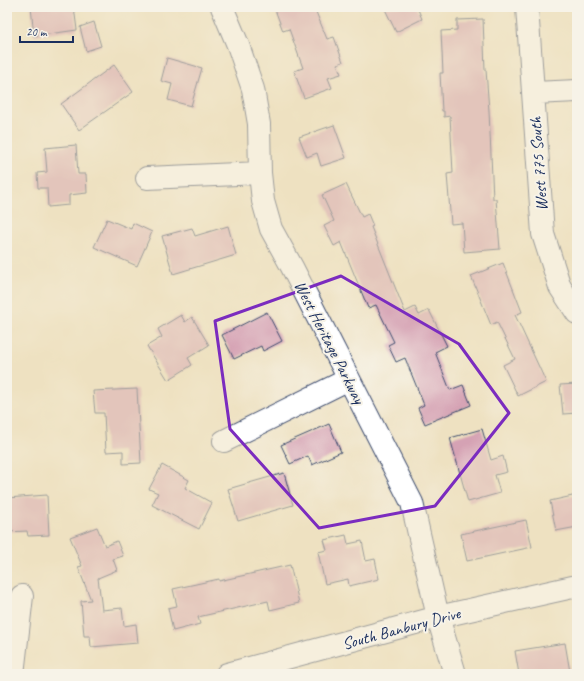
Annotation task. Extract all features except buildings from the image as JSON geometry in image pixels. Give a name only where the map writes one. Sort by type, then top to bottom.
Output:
[{"type":"street","name":"West Heritage Parkway","points":[[222,7],[238,45],[253,89],[259,124],[260,173],[263,201],[271,229],[412,502],[438,617],[455,674]]},
{"type":"street","name":"West 775 South","points":[[527,7],[543,234],[560,287],[577,313]]},
{"type":"street","points":[[534,93],[577,90]]},
{"type":"street","points":[[147,178],[260,173]]},
{"type":"street","points":[[224,441],[349,380]]},
{"type":"street","name":"South Banbury Drive","points":[[227,674],[438,617],[577,586]]},
{"type":"street","points":[[13,674],[22,596]]},
{"type":"highlighted area","points":[[341,276],[459,344],[509,413],[435,506],[319,528],[230,429],[215,321]]}]
